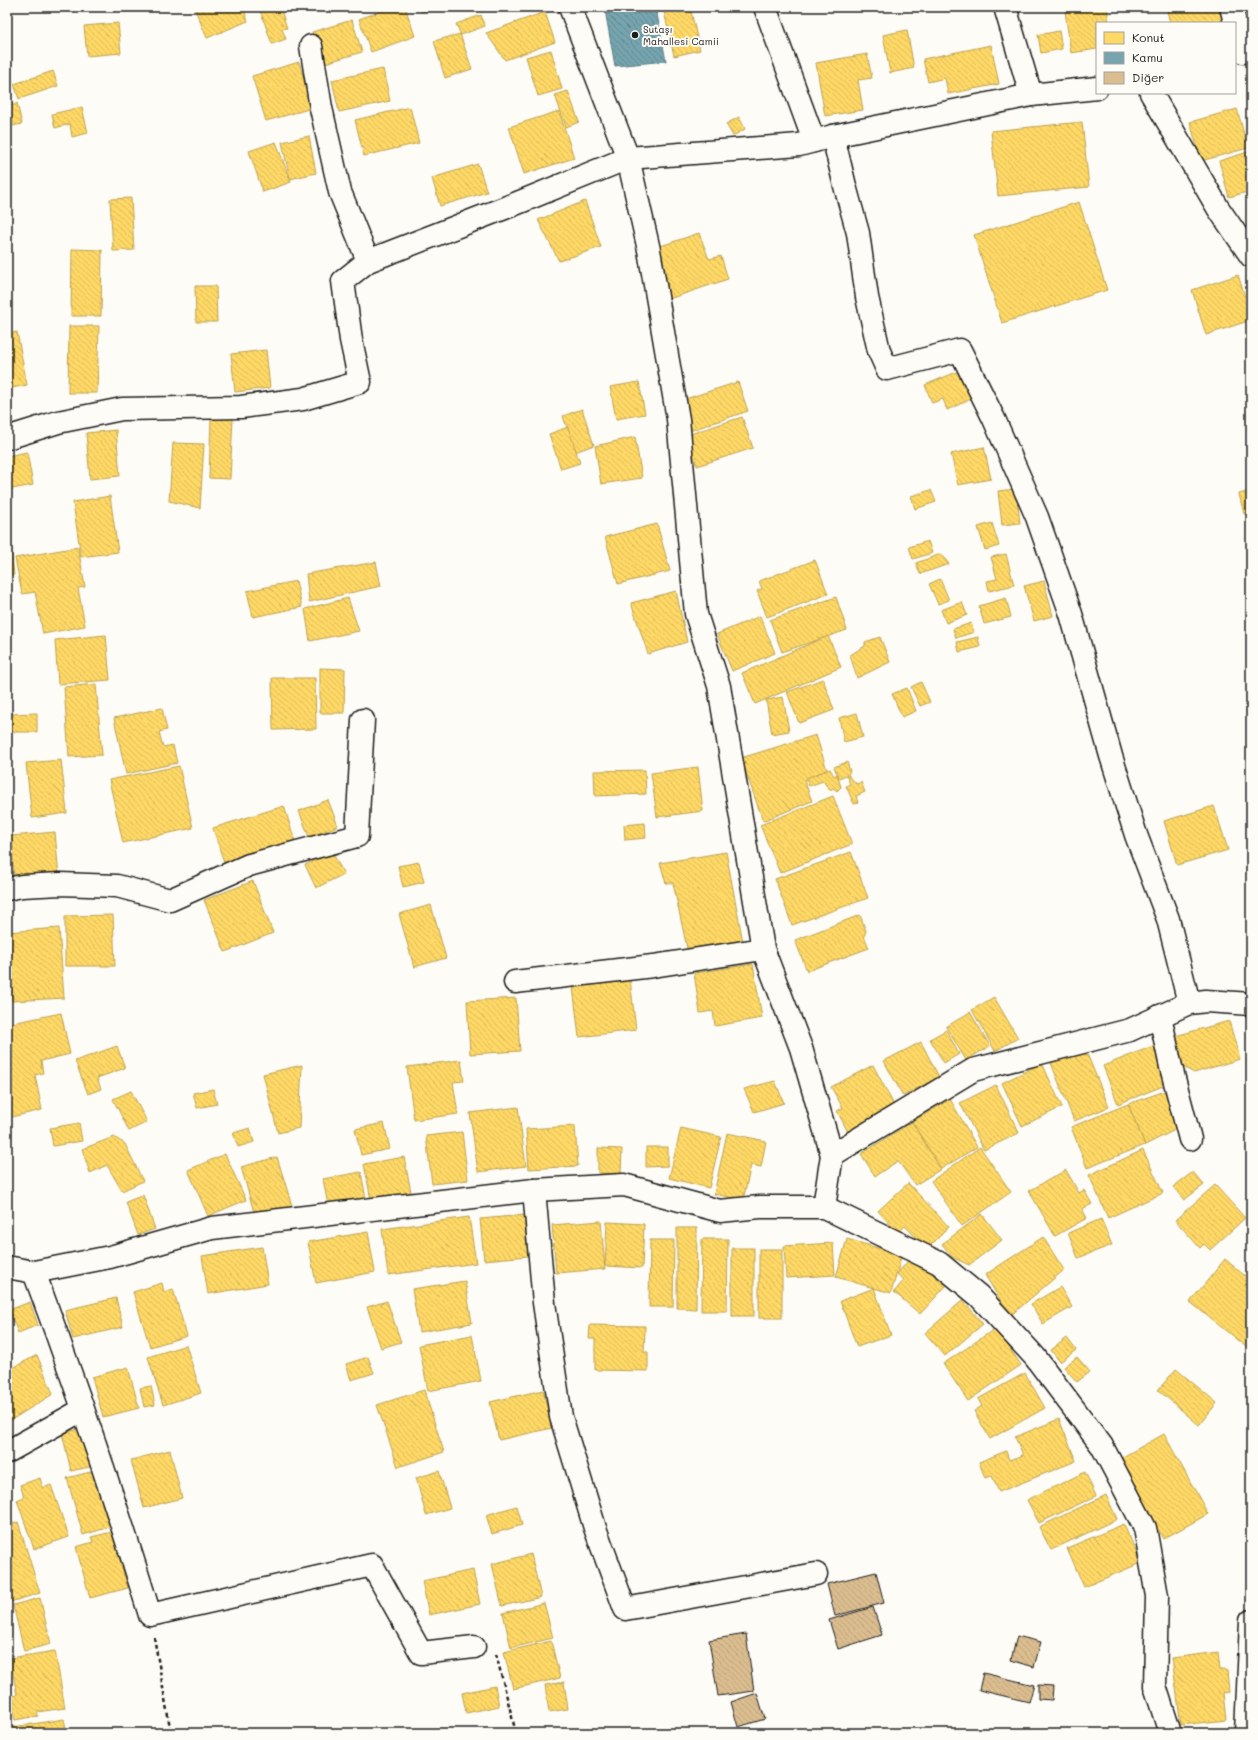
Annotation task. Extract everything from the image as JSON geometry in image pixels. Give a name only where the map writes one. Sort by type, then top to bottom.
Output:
[{"type":"street","points":[[570,7],[628,158],[649,250],[678,419],[696,614],[720,686],[763,949],[801,1048],[832,1156],[824,1207]]},
{"type":"street","points":[[765,7],[845,186],[858,233],[867,297],[879,351],[887,369],[960,350],[994,419],[1036,517],[1071,614],[1111,756],[1136,835],[1168,919],[1189,1003]]},
{"type":"street","points":[[1005,7],[1031,95]]},
{"type":"street","points":[[1231,7],[1235,22]]},
{"type":"street","points":[[1236,26],[1243,53]]},
{"type":"street","points":[[311,46],[321,108],[340,192],[368,261]]},
{"type":"street","points":[[7,438],[58,422],[122,409],[241,407],[303,398],[360,382],[351,340],[343,281],[368,261],[628,158],[799,145],[824,138],[1031,95],[1096,88]]},
{"type":"street","points":[[1151,94],[1218,208],[1251,256]]},
{"type":"street","points":[[7,889],[22,886],[60,884],[117,886],[170,900],[248,865],[357,836],[364,720]]},
{"type":"street","points":[[515,982],[653,966],[763,949]]},
{"type":"street","points":[[832,1156],[973,1070],[1130,1030],[1189,1003],[1206,1001],[1251,1004]]},
{"type":"street","points":[[1160,1016],[1171,1067],[1190,1140]]},
{"type":"street","points":[[7,1267],[34,1272],[110,1257],[212,1228],[534,1190],[624,1185],[720,1211],[760,1207],[824,1207],[939,1263],[979,1296],[1035,1357],[1102,1446],[1145,1528],[1158,1596],[1155,1686],[1170,1733]]},
{"type":"street","points":[[534,1190],[544,1303],[561,1417],[595,1528],[625,1610],[816,1574]]},
{"type":"street","points":[[34,1272],[72,1375],[82,1410],[133,1559],[150,1615],[372,1565],[421,1653],[474,1647]]},
{"type":"street","points":[[7,1452],[82,1410]]},
{"type":"street","points":[[1246,1733],[1251,1621]]},
{"type":"path","points":[[150,1615],[171,1733]]},
{"type":"path","points":[[474,1647],[493,1643],[516,1733]]},
{"type":"building: Konut","points":[[194,7],[243,7],[248,21],[207,38]]},
{"type":"building: Konut","points":[[270,7],[280,7],[287,28],[282,29],[286,39],[272,44],[260,10]]},
{"type":"building: Konut","points":[[393,7],[405,7],[415,36],[371,52],[359,19]]},
{"type":"building: Konut","points":[[420,7],[443,7],[421,12]]},
{"type":"building: Konut","points":[[663,7],[690,7],[700,50],[674,56]]},
{"type":"building: Konut","points":[[1050,7],[1069,7],[1050,10]]},
{"type":"building: Konut","points":[[1093,7],[1107,7],[1109,22],[1096,22],[1096,49],[1071,53],[1065,11]]},
{"type":"building: Konut","points":[[1166,7],[1223,7],[1227,22],[1170,22]]},
{"type":"building: Konut","points":[[545,12],[555,42],[505,60],[486,33]]},
{"type":"building: Konut","points":[[481,15],[485,26],[461,35],[456,24]]},
{"type":"building: Konut","points":[[352,20],[362,52],[322,64],[312,32]]},
{"type":"building: Konut","points":[[118,23],[121,53],[87,56],[84,26]]},
{"type":"building: Konut","points":[[907,30],[914,68],[890,73],[883,35]]},
{"type":"building: Konut","points":[[1059,31],[1062,49],[1041,53],[1038,35]]},
{"type":"building: Konut","points":[[460,34],[472,69],[445,78],[434,41]]},
{"type":"building: Konut","points":[[991,45],[999,84],[948,94],[945,78],[928,82],[923,59]]},
{"type":"building: Konut","points":[[551,50],[562,89],[538,96],[526,57]]},
{"type":"building: Konut","points":[[867,54],[872,78],[858,80],[863,110],[825,116],[816,63]]},
{"type":"building: Konut","points":[[299,62],[312,108],[266,121],[252,76]]},
{"type":"building: Konut","points":[[383,69],[390,101],[339,112],[332,80]]},
{"type":"building: Konut","points":[[53,71],[58,86],[19,99],[14,84]]},
{"type":"building: Konut","points":[[7,84],[13,106],[17,103],[22,124],[7,127]]},
{"type":"building: Konut","points":[[568,91],[579,122],[566,127],[555,95]]},
{"type":"building: Konut","points":[[82,107],[88,133],[72,137],[70,124],[55,128],[52,114]]},
{"type":"building: Konut","points":[[410,107],[419,143],[364,156],[355,120]]},
{"type":"building: Konut","points":[[1237,109],[1248,148],[1201,161],[1190,122]]},
{"type":"building: Konut","points":[[559,111],[574,158],[524,174],[509,127]]},
{"type":"building: Konut","points":[[739,117],[745,129],[733,136],[726,124]]},
{"type":"building: Konut","points":[[1082,122],[1089,187],[998,196],[991,131]]},
{"type":"building: Konut","points":[[309,136],[316,173],[290,179],[282,142]]},
{"type":"building: Konut","points":[[276,142],[291,182],[263,192],[249,151]]},
{"type":"building: Konut","points":[[1251,151],[1251,191],[1229,197],[1219,161]]},
{"type":"building: Konut","points":[[478,164],[487,192],[440,206],[432,178]]},
{"type":"building: Konut","points":[[131,198],[134,250],[113,251],[110,199]]},
{"type":"building: Konut","points":[[585,201],[601,247],[559,261],[538,220]]},
{"type":"building: Konut","points":[[1079,202],[1107,290],[1002,323],[974,235]]},
{"type":"building: Konut","points":[[699,233],[709,259],[721,256],[728,279],[669,299],[649,250]]},
{"type":"building: Konut","points":[[72,249],[102,250],[101,316],[71,316]]},
{"type":"building: Konut","points":[[1238,275],[1251,315],[1251,320],[1206,335],[1192,290]]},
{"type":"building: Konut","points":[[195,286],[216,286],[217,322],[196,322]]},
{"type":"building: Konut","points":[[69,326],[99,326],[97,393],[68,393]]},
{"type":"building: Konut","points":[[17,332],[27,385],[7,389],[7,334]]},
{"type":"building: Konut","points":[[266,350],[270,388],[235,392],[231,354]]},
{"type":"building: Konut","points":[[959,371],[971,399],[947,410],[943,399],[932,403],[925,385]]},
{"type":"building: Konut","points":[[639,382],[645,414],[616,419],[610,387]]},
{"type":"building: Konut","points":[[738,382],[748,411],[689,431],[679,401]]},
{"type":"building: Konut","points":[[582,409],[594,445],[575,452],[563,416]]},
{"type":"building: Konut","points":[[211,417],[233,418],[230,479],[209,478]]},
{"type":"building: Konut","points":[[742,417],[753,448],[697,466],[687,435]]},
{"type":"building: Konut","points":[[568,427],[580,463],[561,469],[549,434]]},
{"type":"building: Konut","points":[[116,430],[120,476],[90,479],[86,433]]},
{"type":"building: Konut","points":[[635,437],[642,478],[601,484],[595,446]]},
{"type":"building: Konut","points":[[173,443],[204,444],[200,508],[169,501]]},
{"type":"building: Konut","points":[[984,447],[991,479],[958,485],[951,454]]},
{"type":"building: Konut","points":[[27,452],[33,485],[7,490],[7,456]]},
{"type":"building: Konut","points":[[1016,489],[1020,523],[1002,525],[998,491]]},
{"type":"building: Konut","points":[[931,490],[936,502],[915,509],[911,496]]},
{"type":"building: Konut","points":[[1251,491],[1251,513],[1244,514],[1239,494]]},
{"type":"building: Konut","points":[[110,496],[118,552],[81,557],[73,502]]},
{"type":"building: Konut","points":[[992,523],[999,546],[985,550],[978,527]]},
{"type":"building: Konut","points":[[657,524],[670,571],[618,584],[605,537]]},
{"type":"building: Konut","points":[[10,540],[14,575],[7,575],[7,541]]},
{"type":"building: Konut","points":[[928,541],[932,553],[913,559],[909,547]]},
{"type":"building: Konut","points":[[78,547],[85,587],[78,588],[85,626],[43,634],[35,592],[22,594],[15,558]]},
{"type":"building: Konut","points":[[941,554],[949,564],[920,574],[916,563]]},
{"type":"building: Konut","points":[[1006,554],[1014,585],[989,591],[987,581],[997,579],[991,557]]},
{"type":"building: Konut","points":[[815,560],[828,594],[767,617],[757,591],[762,589],[759,581]]},
{"type":"building: Konut","points":[[376,562],[381,586],[309,602],[306,574]]},
{"type":"building: Konut","points":[[940,579],[949,600],[938,604],[929,584]]},
{"type":"building: Konut","points":[[296,581],[302,607],[253,617],[247,591]]},
{"type":"building: Konut","points":[[1044,581],[1053,616],[1034,621],[1024,586]]},
{"type":"building: Konut","points":[[676,591],[687,642],[648,654],[631,603]]},
{"type":"building: Konut","points":[[836,597],[847,630],[782,652],[770,620]]},
{"type":"building: Konut","points":[[348,598],[359,631],[310,641],[305,609]]},
{"type":"building: Konut","points":[[1006,598],[1011,617],[984,624],[979,606]]},
{"type":"building: Konut","points":[[962,602],[967,615],[946,623],[941,610]]},
{"type":"building: Konut","points":[[760,616],[775,653],[732,671],[717,634]]},
{"type":"building: Konut","points":[[971,623],[974,632],[956,638],[953,629]]},
{"type":"building: Konut","points":[[106,635],[110,680],[58,684],[55,640]]},
{"type":"building: Konut","points":[[828,636],[841,667],[755,704],[742,673]]},
{"type":"building: Konut","points":[[880,637],[890,662],[857,678],[850,655],[865,646],[865,642]]},
{"type":"building: Konut","points":[[978,637],[980,647],[959,652],[957,642]]},
{"type":"building: Konut","points":[[320,668],[345,669],[344,713],[320,713]]},
{"type":"building: Konut","points":[[272,678],[315,678],[316,729],[273,730]]},
{"type":"building: Konut","points":[[823,679],[834,710],[799,723],[787,692]]},
{"type":"building: Konut","points":[[921,682],[930,702],[920,706],[911,687]]},
{"type":"building: Konut","points":[[96,684],[102,755],[69,757],[64,687]]},
{"type":"building: Konut","points":[[907,688],[916,711],[902,717],[892,694]]},
{"type":"building: Konut","points":[[783,697],[789,731],[772,734],[766,700]]},
{"type":"building: Konut","points":[[162,708],[167,730],[159,732],[163,747],[173,745],[177,763],[126,774],[114,718]]},
{"type":"building: Konut","points":[[37,713],[37,732],[7,732],[7,714]]},
{"type":"building: Konut","points":[[857,713],[863,737],[844,742],[839,718]]},
{"type":"building: Konut","points":[[816,735],[827,770],[804,780],[812,801],[763,821],[741,758]]},
{"type":"building: Konut","points":[[61,760],[67,813],[32,818],[26,763]]},
{"type":"building: Konut","points":[[847,762],[850,771],[848,774],[850,778],[857,784],[861,782],[865,792],[856,796],[858,803],[854,804],[846,786],[850,784],[846,775],[839,778],[834,767]]},
{"type":"building: Konut","points":[[179,766],[193,828],[123,843],[109,780]]},
{"type":"building: Konut","points":[[698,767],[703,811],[657,817],[651,773]]},
{"type":"building: Konut","points":[[830,769],[834,776],[837,774],[841,787],[837,791],[833,788],[830,790],[823,781],[809,786],[806,778]]},
{"type":"building: Konut","points":[[645,770],[646,794],[595,796],[594,771]]},
{"type":"building: Konut","points":[[833,796],[852,844],[780,873],[760,825]]},
{"type":"building: Konut","points":[[328,800],[338,826],[309,837],[299,811]]},
{"type":"building: Konut","points":[[284,806],[295,841],[224,863],[213,828]]},
{"type":"building: Konut","points":[[1214,806],[1228,850],[1177,865],[1164,821]]},
{"type":"building: Konut","points":[[645,823],[646,838],[625,840],[624,825]]},
{"type":"building: Konut","points":[[55,832],[59,877],[14,880],[11,836]]},
{"type":"building: Konut","points":[[7,839],[8,881],[7,881]]},
{"type":"building: Konut","points":[[332,852],[344,874],[316,888],[305,865]]},
{"type":"building: Konut","points":[[726,852],[743,942],[688,953],[673,883],[666,883],[660,863]]},
{"type":"building: Konut","points":[[851,852],[868,898],[792,925],[775,879]]},
{"type":"building: Konut","points":[[419,862],[424,882],[403,887],[398,866]]},
{"type":"building: Konut","points":[[253,881],[273,933],[225,952],[204,900]]},
{"type":"building: Konut","points":[[431,905],[446,958],[414,967],[399,914]]},
{"type":"building: Konut","points":[[113,915],[115,966],[65,966],[65,916]]},
{"type":"building: Konut","points":[[860,915],[866,931],[864,936],[869,948],[807,971],[795,940]]},
{"type":"building: Konut","points":[[59,928],[64,998],[12,1001],[7,932]]},
{"type":"building: Konut","points":[[753,964],[762,1018],[715,1026],[713,1011],[700,1013],[694,973]]},
{"type":"building: Konut","points":[[630,979],[636,1030],[579,1037],[573,987]]},
{"type":"building: Konut","points":[[994,997],[1018,1038],[995,1051],[972,1010]]},
{"type":"building: Konut","points":[[516,998],[520,1051],[470,1054],[467,1001]]},
{"type":"building: Konut","points":[[970,1012],[990,1046],[966,1060],[946,1027]]},
{"type":"building: Konut","points":[[61,1013],[70,1054],[41,1061],[43,1073],[35,1075],[42,1110],[7,1118],[7,1024]]},
{"type":"building: Konut","points":[[1229,1021],[1240,1059],[1194,1073],[1180,1065],[1172,1037]]},
{"type":"building: Konut","points":[[946,1030],[959,1054],[944,1063],[930,1039]]},
{"type":"building: Konut","points":[[921,1042],[939,1077],[903,1096],[884,1061]]},
{"type":"building: Konut","points":[[1158,1044],[1173,1082],[1118,1104],[1103,1066]]},
{"type":"building: Konut","points":[[117,1046],[125,1068],[97,1078],[101,1089],[88,1094],[75,1061]]},
{"type":"building: Konut","points":[[1085,1049],[1109,1107],[1074,1121],[1051,1063]]},
{"type":"building: Konut","points":[[461,1060],[464,1081],[453,1082],[458,1114],[414,1120],[407,1067]]},
{"type":"building: Konut","points":[[1042,1063],[1062,1107],[1022,1126],[1002,1083]]},
{"type":"building: Konut","points":[[302,1065],[299,1128],[278,1133],[263,1074]]},
{"type":"building: Konut","points":[[873,1065],[895,1107],[848,1132],[837,1111],[843,1108],[831,1087]]},
{"type":"building: Konut","points":[[775,1081],[784,1103],[754,1112],[744,1089]]},
{"type":"building: Konut","points":[[996,1085],[1019,1133],[984,1150],[960,1103]]},
{"type":"building: Konut","points":[[213,1089],[217,1104],[197,1108],[193,1093]]},
{"type":"building: Konut","points":[[1168,1090],[1185,1125],[1145,1145],[1128,1104]]},
{"type":"building: Konut","points":[[131,1091],[147,1122],[129,1131],[113,1099]]},
{"type":"building: Konut","points":[[950,1099],[977,1147],[941,1169],[912,1122]]},
{"type":"building: Konut","points":[[1128,1104],[1145,1145],[1087,1168],[1071,1127]]},
{"type":"building: Konut","points":[[518,1107],[526,1166],[478,1172],[470,1113]]},
{"type":"building: Konut","points":[[912,1122],[941,1169],[915,1185],[898,1161],[875,1176],[861,1154]]},
{"type":"building: Konut","points":[[79,1123],[82,1141],[53,1146],[50,1128]]},
{"type":"building: Konut","points":[[384,1123],[390,1149],[361,1155],[355,1129]]},
{"type":"building: Konut","points":[[575,1126],[578,1166],[529,1169],[526,1129]]},
{"type":"building: Konut","points":[[250,1128],[254,1142],[238,1147],[233,1133]]},
{"type":"building: Konut","points":[[681,1128],[721,1137],[709,1188],[669,1178]]},
{"type":"building: Konut","points":[[462,1132],[468,1180],[432,1184],[426,1136]]},
{"type":"building: Konut","points":[[727,1133],[766,1141],[761,1167],[751,1165],[743,1200],[714,1194]]},
{"type":"building: Konut","points":[[114,1137],[125,1144],[143,1181],[122,1191],[107,1165],[90,1173],[82,1149]]},
{"type":"building: Konut","points":[[646,1147],[668,1147],[668,1166],[646,1167]]},
{"type":"building: Konut","points":[[980,1147],[1011,1192],[962,1226],[931,1181]]},
{"type":"building: Konut","points":[[598,1148],[622,1149],[621,1174],[598,1173]]},
{"type":"building: Konut","points":[[1143,1150],[1163,1193],[1108,1218],[1089,1175]]},
{"type":"building: Konut","points":[[225,1154],[246,1200],[208,1216],[188,1170]]},
{"type":"building: Konut","points":[[277,1157],[293,1209],[256,1219],[241,1167]]},
{"type":"building: Konut","points":[[404,1157],[411,1192],[371,1200],[364,1164]]},
{"type":"building: Konut","points":[[1066,1170],[1079,1193],[1084,1190],[1092,1204],[1082,1209],[1087,1218],[1055,1236],[1029,1191]]},
{"type":"building: Konut","points":[[361,1172],[367,1204],[329,1211],[323,1179]]},
{"type":"building: Konut","points":[[1193,1172],[1204,1185],[1184,1200],[1173,1187]]},
{"type":"building: Konut","points":[[908,1183],[949,1227],[927,1249],[905,1226],[898,1233],[878,1211]]},
{"type":"building: Konut","points":[[1215,1185],[1245,1218],[1210,1250],[1204,1244],[1200,1248],[1175,1220]]},
{"type":"building: Konut","points":[[143,1195],[155,1229],[138,1235],[126,1202]]},
{"type":"building: Konut","points":[[982,1214],[1002,1240],[969,1265],[952,1257],[942,1244]]},
{"type":"building: Konut","points":[[524,1215],[528,1256],[484,1260],[480,1219]]},
{"type":"building: Konut","points":[[469,1217],[476,1263],[388,1275],[382,1229]]},
{"type":"building: Konut","points":[[1101,1219],[1112,1245],[1078,1258],[1068,1233]]},
{"type":"building: Konut","points":[[601,1221],[605,1269],[556,1273],[552,1225]]},
{"type":"building: Konut","points":[[607,1222],[644,1224],[642,1268],[605,1266]]},
{"type":"building: Konut","points":[[677,1228],[697,1228],[696,1309],[677,1308]]},
{"type":"building: Konut","points":[[368,1232],[375,1272],[316,1283],[308,1242]]},
{"type":"building: Konut","points":[[1043,1237],[1064,1270],[1010,1316],[985,1275]]},
{"type":"building: Konut","points":[[702,1239],[728,1239],[727,1311],[701,1311]]},
{"type":"building: Konut","points":[[847,1239],[902,1255],[891,1293],[836,1277]]},
{"type":"building: Konut","points":[[650,1240],[674,1240],[673,1307],[649,1307]]},
{"type":"building: Konut","points":[[833,1243],[835,1275],[786,1278],[784,1246]]},
{"type":"building: Konut","points":[[262,1247],[268,1284],[208,1294],[202,1256]]},
{"type":"building: Konut","points":[[732,1248],[754,1248],[754,1316],[732,1316]]},
{"type":"building: Konut","points":[[759,1249],[782,1249],[782,1318],[759,1318]]},
{"type":"building: Konut","points":[[913,1255],[947,1285],[920,1314],[894,1292],[904,1280],[897,1274]]},
{"type":"building: Konut","points":[[1225,1259],[1251,1281],[1251,1351],[1190,1302]]},
{"type":"building: Konut","points":[[465,1281],[472,1323],[419,1332],[412,1289]]},
{"type":"building: Konut","points":[[162,1283],[164,1292],[173,1289],[187,1336],[150,1347],[133,1292]]},
{"type":"building: Konut","points":[[1060,1287],[1072,1307],[1043,1324],[1031,1304]]},
{"type":"building: Konut","points":[[874,1288],[891,1335],[857,1347],[840,1301]]},
{"type":"building: Konut","points":[[116,1298],[123,1327],[73,1339],[65,1310]]},
{"type":"building: Konut","points":[[963,1300],[983,1324],[945,1356],[925,1333]]},
{"type":"building: Konut","points":[[387,1301],[401,1342],[381,1348],[367,1307]]},
{"type":"building: Konut","points":[[30,1302],[38,1325],[18,1333],[9,1310]]},
{"type":"building: Konut","points":[[590,1325],[645,1326],[644,1352],[648,1352],[648,1371],[595,1370],[595,1339],[589,1339]]},
{"type":"building: Konut","points":[[996,1328],[1021,1365],[968,1401],[943,1364]]},
{"type":"building: Konut","points":[[472,1335],[481,1381],[428,1391],[419,1345]]},
{"type":"building: Konut","points":[[1067,1338],[1076,1350],[1060,1362],[1051,1350]]},
{"type":"building: Konut","points":[[186,1345],[201,1393],[163,1405],[148,1357]]},
{"type":"building: Konut","points":[[37,1355],[53,1394],[8,1422],[7,1371]]},
{"type":"building: Konut","points":[[368,1357],[374,1373],[351,1380],[346,1364]]},
{"type":"building: Konut","points":[[1077,1357],[1090,1372],[1077,1382],[1064,1367]]},
{"type":"building: Konut","points":[[128,1367],[139,1408],[103,1417],[92,1377]]},
{"type":"building: Konut","points":[[1176,1369],[1217,1403],[1199,1425],[1158,1390]]},
{"type":"building: Konut","points":[[1025,1373],[1045,1408],[990,1439],[974,1411],[982,1406],[978,1399]]},
{"type":"building: Konut","points":[[151,1386],[155,1405],[144,1407],[140,1388]]},
{"type":"building: Konut","points":[[424,1390],[444,1452],[398,1467],[377,1405]]},
{"type":"building: Konut","points":[[543,1390],[552,1428],[499,1440],[490,1402]]},
{"type":"building: Konut","points":[[1059,1419],[1076,1461],[999,1492],[992,1476],[985,1478],[979,1462],[1006,1451],[1009,1460],[1023,1455],[1015,1437]]},
{"type":"building: Konut","points":[[84,1428],[94,1466],[71,1471],[62,1433]]},
{"type":"building: Konut","points":[[1164,1434],[1208,1514],[1163,1539],[1119,1459]]},
{"type":"building: Konut","points":[[170,1450],[182,1498],[144,1508],[131,1460]]},
{"type":"building: Konut","points":[[98,1470],[113,1526],[83,1535],[67,1478]]},
{"type":"building: Konut","points":[[439,1471],[450,1508],[426,1515],[416,1478]]},
{"type":"building: Konut","points":[[1085,1472],[1096,1496],[1039,1523],[1027,1500]]},
{"type":"building: Konut","points":[[40,1478],[43,1488],[51,1485],[69,1537],[34,1549],[17,1500],[24,1497],[20,1485]]},
{"type":"building: Konut","points":[[1106,1495],[1117,1519],[1051,1550],[1039,1527]]},
{"type":"building: Konut","points":[[517,1506],[522,1525],[492,1534],[486,1515]]},
{"type":"building: Konut","points":[[18,1522],[40,1593],[7,1603],[7,1525]]},
{"type":"building: Konut","points":[[1124,1524],[1141,1563],[1084,1587],[1067,1548]]},
{"type":"building: Konut","points":[[112,1532],[128,1588],[90,1598],[76,1547],[93,1542],[91,1537]]},
{"type":"building: Konut","points":[[531,1554],[541,1597],[502,1606],[492,1564]]},
{"type":"building: Konut","points":[[473,1570],[480,1604],[429,1615],[422,1581]]},
{"type":"building: Konut","points":[[40,1598],[51,1644],[24,1651],[13,1605]]},
{"type":"building: Konut","points":[[544,1603],[553,1638],[511,1648],[503,1613]]},
{"type":"building: Konut","points":[[551,1641],[560,1678],[513,1689],[504,1652]]},
{"type":"building: Konut","points":[[55,1651],[65,1708],[37,1712],[38,1716],[15,1720],[10,1696],[17,1695],[10,1658]]},
{"type":"building: Konut","points":[[1218,1652],[1220,1670],[1227,1670],[1229,1692],[1223,1693],[1226,1720],[1181,1725],[1172,1658]]},
{"type":"building: Konut","points":[[564,1682],[568,1709],[549,1712],[545,1685]]},
{"type":"building: Konut","points":[[495,1686],[499,1706],[466,1713],[462,1693]]},
{"type":"building: Konut","points":[[64,1719],[67,1733],[7,1733],[7,1728]]},
{"type":"building: Kamu","name":"Sutaşı Mahallesi Camii","points":[[656,9],[666,61],[615,66],[605,10]]},
{"type":"building: Diğer","points":[[876,1572],[884,1603],[835,1616],[827,1584]]},
{"type":"building: Diğer","points":[[873,1607],[882,1635],[838,1649],[829,1620]]},
{"type":"building: Diğer","points":[[746,1634],[754,1691],[718,1696],[709,1640]]},
{"type":"building: Diğer","points":[[1017,1636],[1041,1642],[1034,1667],[1011,1660]]},
{"type":"building: Diğer","points":[[983,1673],[1034,1685],[1029,1702],[979,1690]]},
{"type":"building: Diğer","points":[[1038,1685],[1053,1686],[1052,1700],[1038,1699]]},
{"type":"building: Diğer","points":[[757,1693],[765,1719],[738,1727],[731,1702]]},
{"type":"place","name":"Sutaşı Mahallesi Camii","points":[[635,35]]}]
